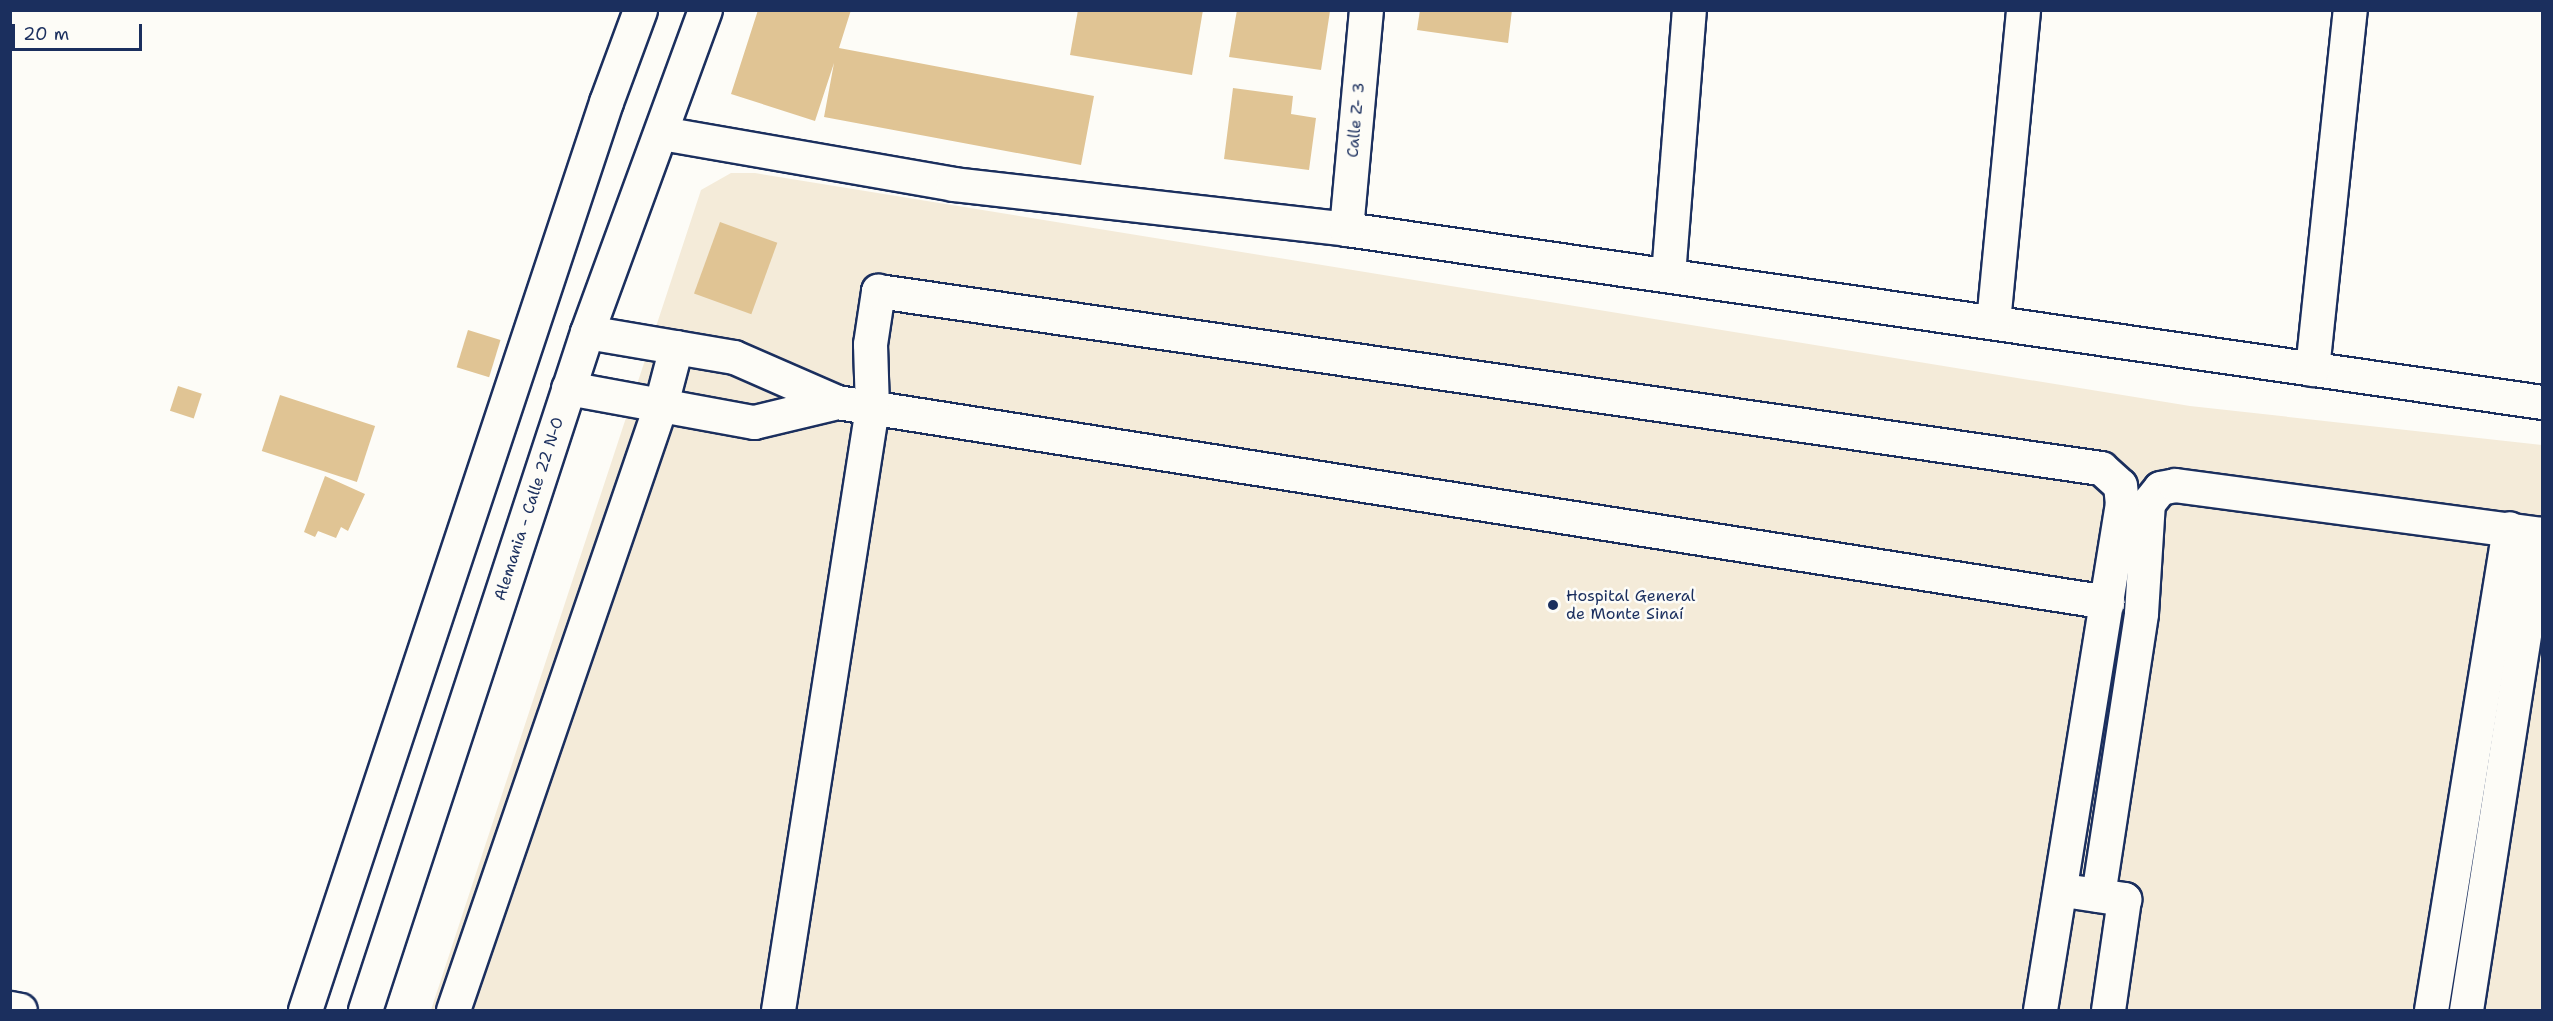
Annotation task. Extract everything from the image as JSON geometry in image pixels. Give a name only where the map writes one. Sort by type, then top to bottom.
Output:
[{"type":"street","points":[[305,1011],[640,10]]},
{"type":"street","name":"Alemania - Calle 22 N-O","points":[[364,1011],[587,332],[662,133],[705,10]]},
{"type":"street","name":"Calle Z- 3","points":[[1346,229],[1366,10]]},
{"type":"street","points":[[1668,275],[1689,10]]},
{"type":"street","points":[[1994,322],[2023,10]]},
{"type":"street","points":[[2312,369],[2350,10]]},
{"type":"street","points":[[662,133],[953,184],[1346,229],[2542,402]]},
{"type":"street","points":[[778,1011],[872,408],[870,344],[878,291],[2101,468],[2120,485],[2122,503],[2040,1011]]},
{"type":"street","points":[[587,332],[734,357],[837,402],[2107,602]]},
{"type":"street","points":[[453,1011],[661,404],[676,347]]},
{"type":"street","points":[[568,388],[754,422],[837,402]]},
{"type":"street","points":[[2098,895],[2141,613],[2148,502],[2160,488],[2175,485],[2541,534],[2466,1011]]},
{"type":"street","points":[[2432,1011],[2509,528]]},
{"type":"street","points":[[2059,889],[2124,899],[2108,1011]]},
{"type":"street","points":[[10,1008],[20,1011]]},
{"type":"shaded area","name":"Hospital General de Monte Sinaí","points":[[731,173],[755,173],[2190,406],[2542,445],[2542,1010],[431,1010],[701,190]]},
{"type":"building","points":[[758,10],[851,10],[839,48],[1094,96],[1081,165],[824,117],[834,63],[815,121],[731,94]]},
{"type":"building","points":[[1078,10],[1203,10],[1192,75],[1070,55]]},
{"type":"building","points":[[1237,10],[1330,11],[1321,70],[1229,57]]},
{"type":"building","points":[[1420,10],[1512,10],[1508,43],[1417,30]]},
{"type":"building","points":[[1233,88],[1293,96],[1291,114],[1316,118],[1309,170],[1224,159]]},
{"type":"building","points":[[720,222],[777,243],[751,314],[694,293]]},
{"type":"building","points":[[468,330],[501,340],[489,377],[457,367]]},
{"type":"building","points":[[178,386],[202,394],[194,418],[170,411]]},
{"type":"building","points":[[280,395],[375,426],[357,482],[262,451]]},
{"type":"building","points":[[325,476],[365,494],[348,531],[341,527],[336,538],[318,531],[315,537],[304,532]]},
{"type":"place","name":"Hospital General de Monte Sinaí","points":[[1553,605]]}]
